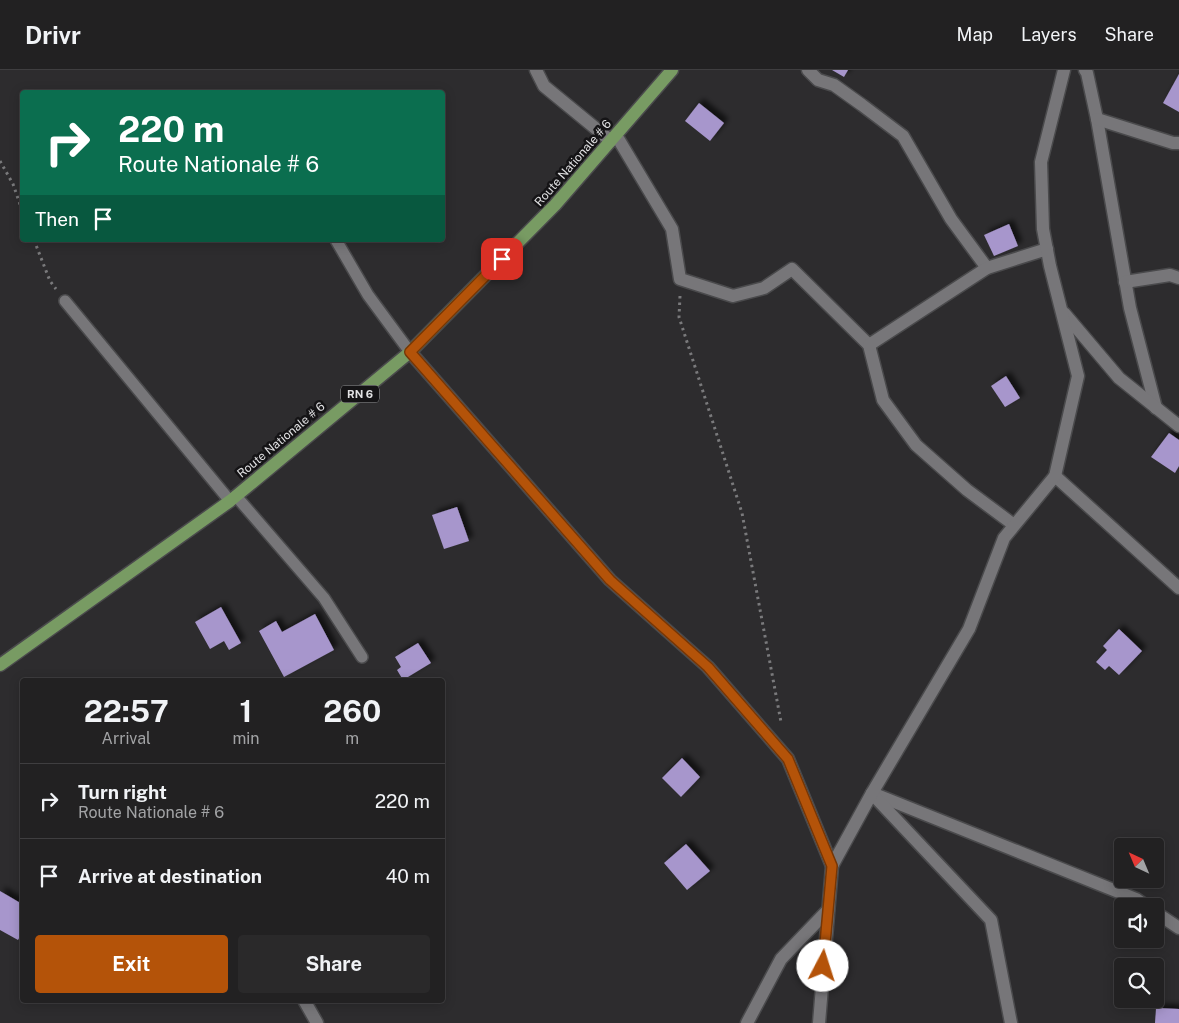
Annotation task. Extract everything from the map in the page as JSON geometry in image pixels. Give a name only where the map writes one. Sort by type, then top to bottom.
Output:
[{"type":"main road","name":"Route Nationale # 6","points":[[0,665],[233,498],[410,352],[555,205],[672,70]]},
{"type":"street","points":[[536,70],[544,86],[613,138],[672,229],[680,279],[733,296],[764,288],[792,269],[870,345],[883,400],[916,445],[967,490],[1014,526]]},
{"type":"street","points":[[808,70],[818,80],[834,85],[903,136],[951,219],[987,268]]},
{"type":"street","points":[[819,1023],[832,866],[872,793],[969,629],[1004,538],[1055,476],[1078,376],[1043,229],[1041,162],[1064,70]]},
{"type":"street","points":[[1085,70],[1097,119],[1130,308],[1156,408]]},
{"type":"street","points":[[1097,119],[1173,143],[1179,143]]},
{"type":"street","points":[[870,345],[987,268],[1047,249]]},
{"type":"street","points":[[1125,282],[1170,275],[1179,278]]},
{"type":"street","points":[[1061,310],[1120,378],[1179,426]]},
{"type":"street","points":[[410,352],[610,580],[708,667],[788,759],[832,866]]},
{"type":"street","points":[[1055,476],[1179,588]]},
{"type":"street","points":[[872,793],[1134,898]]},
{"type":"street","points":[[872,793],[991,920],[1011,1023]]},
{"type":"street","points":[[747,1023],[781,959],[828,910]]},
{"type":"street","points":[[1164,918],[1179,928]]},
{"type":"street","points":[[306,1003],[317,1023]]},
{"type":"lane","points":[[337,242],[368,295],[410,352]]},
{"type":"lane","points":[[65,301],[233,498],[324,598],[362,657]]},
{"type":"path","points":[[0,162],[13,184],[20,204]]},
{"type":"path","points":[[35,242],[50,281],[65,301]]},
{"type":"path","points":[[680,279],[679,317],[742,513],[788,759]]},
{"type":"building","points":[[832,70],[848,70],[844,77]]},
{"type":"building","points":[[1179,74],[1179,112],[1163,103]]},
{"type":"building","points":[[699,103],[724,123],[710,141],[685,121]]},
{"type":"building","points":[[1009,224],[1018,246],[994,256],[984,235]]},
{"type":"building","points":[[1006,376],[1020,398],[1005,407],[991,386]]},
{"type":"building","points":[[1169,433],[1179,440],[1179,466],[1175,473],[1151,457]]},
{"type":"building","points":[[457,507],[469,541],[444,549],[432,515]]},
{"type":"building","points":[[221,607],[241,643],[229,650],[224,641],[210,649],[195,622]]},
{"type":"building","points":[[315,614],[334,650],[284,677],[259,631],[276,621],[282,632]]},
{"type":"building","points":[[1119,629],[1142,651],[1119,675],[1109,666],[1105,670],[1096,662],[1107,650],[1103,646]]},
{"type":"building","points":[[418,643],[431,663],[406,678],[402,678],[397,670],[401,667],[395,657]]},
{"type":"building","points":[[682,758],[700,777],[681,797],[662,778]]},
{"type":"building","points":[[686,844],[710,871],[687,890],[664,863]]},
{"type":"building","points":[[0,891],[20,903],[20,936],[18,940],[0,930]]},
{"type":"building","points":[[1156,1008],[1179,1009],[1179,1023],[1155,1023]]},
{"type":"route","points":[[502,259],[410,352],[610,580],[708,667],[788,759],[832,866],[823,966]]}]
